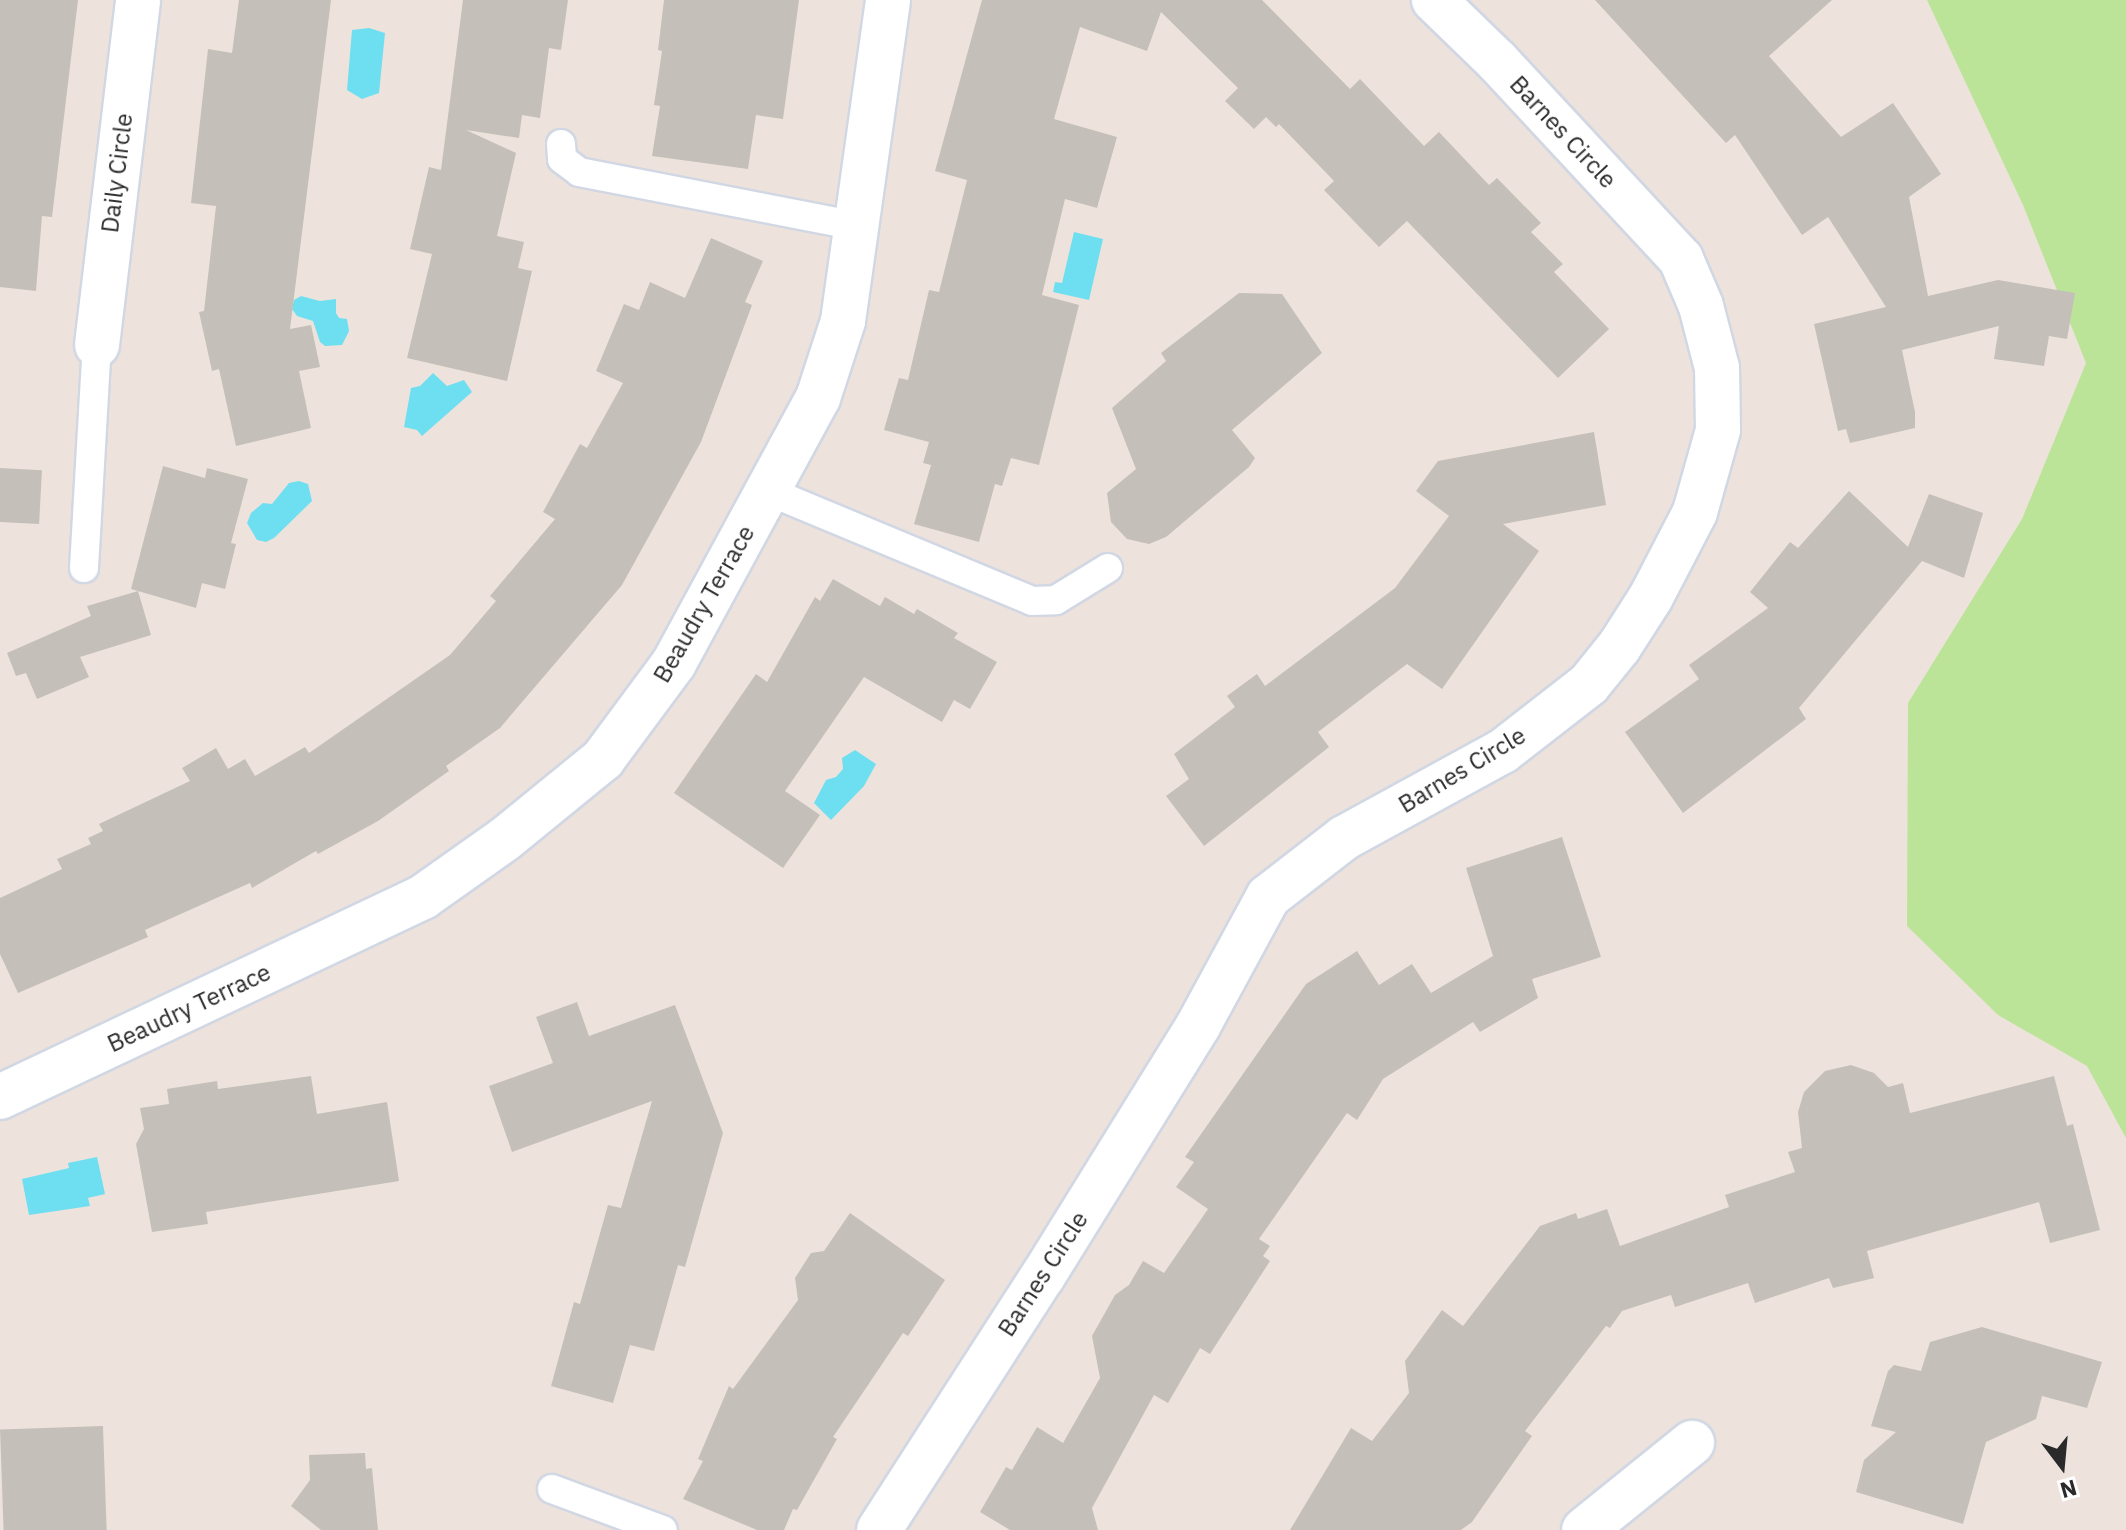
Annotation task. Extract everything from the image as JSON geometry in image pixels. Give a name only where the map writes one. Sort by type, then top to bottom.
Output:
[{"type":"street","name":"Daily Circle","points":[[97,345],[138,0]]},
{"type":"street","name":"Beaudry Terrace","points":[[0,1097],[423,897],[505,839],[603,759],[674,663],[818,398],[843,321],[888,0]]},
{"type":"street","name":"Barnes Circle","points":[[879,1530],[1043,1276],[1190,1039],[1268,897],[1344,838],[1503,751],[1589,684],[1619,647],[1651,597],[1695,512],[1718,430],[1717,368],[1701,306],[1681,259],[1497,61],[1434,0]]},
{"type":"street","points":[[1584,1530],[1692,1443]]},
{"type":"lane","points":[[561,144],[562,159],[579,172],[856,226]]},
{"type":"lane","points":[[84,568],[97,345]]},
{"type":"lane","points":[[768,491],[1032,601],[1056,600],[1108,568]]},
{"type":"lane","points":[[552,1489],[663,1530]]},
{"type":"green space","points":[[1927,0],[2126,0],[2126,1138],[2087,1066],[1998,1015],[1907,926],[1908,703],[2022,519],[2086,363],[2023,205]]},
{"type":"water","points":[[369,28],[385,33],[379,93],[362,99],[347,90],[352,30]]},
{"type":"water","points":[[1074,232],[1103,239],[1089,300],[1053,292],[1055,282],[1062,283]]},
{"type":"water","points":[[301,296],[320,301],[336,299],[336,313],[339,318],[347,319],[349,331],[342,345],[325,346],[320,342],[313,321],[297,316],[292,309],[294,300]]},
{"type":"water","points":[[433,373],[447,386],[464,380],[472,392],[422,436],[417,430],[404,427],[411,388],[420,386]]},
{"type":"water","points":[[299,481],[308,484],[312,501],[274,538],[266,542],[257,540],[247,523],[251,513],[263,503],[272,504],[289,483]]},
{"type":"water","points":[[855,750],[876,764],[864,786],[831,820],[814,803],[826,780],[836,777],[843,769],[842,758]]},
{"type":"water","points":[[97,1157],[105,1194],[88,1198],[90,1206],[29,1215],[22,1179],[69,1168],[68,1163]]},
{"type":"building","points":[[0,0],[78,0],[52,217],[42,216],[36,291],[0,287]]},
{"type":"building","points":[[239,0],[331,0],[290,329],[311,325],[320,367],[299,371],[311,428],[236,446],[219,369],[212,371],[199,312],[204,311],[216,206],[191,203],[208,49],[232,53]]},
{"type":"building","points":[[463,0],[568,0],[561,50],[549,48],[540,118],[522,115],[519,138],[466,130],[516,153],[497,236],[524,242],[518,268],[532,271],[507,381],[407,358],[432,254],[410,249],[429,167],[441,170]]},
{"type":"building","points":[[664,0],[799,0],[783,119],[756,115],[748,169],[652,156],[660,106],[654,105],[662,51],[658,50]]},
{"type":"building","points":[[982,0],[1262,0],[1350,89],[1360,79],[1424,146],[1439,132],[1489,185],[1497,178],[1541,223],[1531,232],[1563,264],[1554,272],[1609,329],[1558,378],[1407,221],[1379,247],[1324,190],[1334,181],[1279,124],[1276,127],[1266,117],[1254,129],[1225,101],[1238,88],[1161,12],[1147,51],[1080,27],[1054,119],[1117,137],[1097,208],[1065,199],[1042,295],[1079,305],[1039,465],[1011,458],[1002,486],[995,484],[979,542],[914,524],[931,465],[923,463],[929,442],[884,430],[899,378],[908,380],[929,290],[939,292],[967,180],[935,171]]},
{"type":"building","points":[[1595,0],[1832,0],[1769,56],[1841,137],[1893,103],[1941,174],[1909,197],[1928,296],[1998,280],[2075,293],[2067,339],[2049,336],[2044,366],[1994,359],[1999,326],[1902,350],[1915,412],[1915,428],[1850,443],[1846,429],[1838,431],[1814,324],[1886,307],[1828,217],[1802,235],[1735,135],[1726,143]]},
{"type":"building","points":[[711,238],[763,261],[745,302],[752,305],[701,442],[622,585],[500,728],[446,766],[449,771],[378,821],[318,854],[316,851],[252,888],[250,883],[145,930],[148,937],[18,993],[0,954],[0,898],[62,869],[57,859],[91,844],[88,838],[103,831],[99,824],[190,781],[182,768],[216,748],[228,769],[245,759],[255,776],[305,747],[309,753],[450,655],[496,601],[490,596],[555,519],[543,512],[580,444],[587,448],[623,383],[596,371],[624,304],[639,310],[650,282],[685,298]]},
{"type":"building","points":[[1239,293],[1282,294],[1322,353],[1232,430],[1255,458],[1249,467],[1166,537],[1149,544],[1127,539],[1111,522],[1107,493],[1136,469],[1112,408],[1166,361],[1161,353]]},
{"type":"building","points":[[1594,432],[1606,505],[1503,524],[1539,551],[1442,689],[1407,664],[1318,732],[1329,747],[1204,846],[1166,796],[1189,779],[1174,754],[1235,707],[1227,696],[1257,674],[1265,686],[1395,588],[1449,516],[1416,491],[1438,461]]},
{"type":"building","points":[[163,466],[205,478],[207,468],[248,479],[231,543],[236,544],[225,589],[202,583],[196,608],[131,589]]},
{"type":"building","points":[[0,468],[42,470],[39,524],[0,522]]},
{"type":"building","points":[[1849,491],[1908,547],[1929,494],[1983,513],[1964,578],[1922,561],[1799,708],[1806,719],[1683,813],[1625,732],[1699,679],[1689,665],[1768,608],[1750,592],[1790,542],[1798,548]]},
{"type":"building","points":[[833,579],[880,606],[885,597],[914,614],[917,609],[958,633],[954,638],[997,662],[970,709],[954,700],[942,722],[864,677],[785,791],[820,815],[783,868],[674,793],[756,674],[767,682],[815,597],[820,601]]},
{"type":"building","points":[[138,591],[151,635],[80,657],[89,677],[37,699],[26,673],[16,676],[7,653],[91,616],[87,606]]},
{"type":"building","points":[[1562,837],[1601,957],[1532,979],[1538,998],[1480,1032],[1473,1022],[1383,1079],[1357,1120],[1347,1113],[1259,1239],[1270,1246],[1263,1256],[1270,1261],[1210,1354],[1200,1348],[1168,1403],[1154,1395],[1092,1508],[1098,1530],[1010,1530],[980,1512],[1006,1467],[1012,1470],[1037,1427],[1063,1443],[1100,1378],[1092,1336],[1115,1295],[1129,1285],[1143,1261],[1164,1273],[1208,1209],[1176,1187],[1194,1162],[1185,1157],[1306,984],[1357,951],[1379,985],[1412,964],[1431,993],[1493,956],[1466,868]]},
{"type":"building","points":[[577,1002],[589,1036],[675,1005],[723,1133],[685,1267],[678,1265],[654,1351],[630,1345],[613,1403],[551,1386],[574,1302],[580,1304],[608,1205],[621,1208],[652,1101],[512,1152],[489,1086],[553,1063],[536,1017]]},
{"type":"building","points":[[1851,1065],[1874,1073],[1888,1087],[1903,1083],[1910,1113],[2054,1076],[2067,1126],[2073,1124],[2100,1230],[2050,1243],[2039,1202],[1867,1251],[1874,1278],[1833,1288],[1829,1278],[1755,1303],[1748,1283],[1675,1307],[1671,1295],[1622,1311],[1610,1328],[1606,1326],[1525,1431],[1532,1436],[1472,1522],[1461,1530],[1290,1530],[1351,1428],[1372,1441],[1409,1393],[1405,1361],[1442,1310],[1463,1326],[1540,1226],[1576,1213],[1578,1219],[1607,1209],[1620,1246],[1729,1207],[1725,1195],[1795,1172],[1788,1152],[1802,1148],[1798,1112],[1804,1092],[1825,1071]]},
{"type":"building","points":[[311,1076],[317,1114],[387,1102],[399,1181],[206,1212],[208,1224],[152,1232],[136,1144],[144,1129],[140,1108],[169,1104],[167,1089],[217,1081],[218,1089]]},
{"type":"building","points":[[850,1213],[945,1280],[908,1336],[903,1333],[833,1437],[837,1439],[797,1510],[793,1509],[784,1530],[757,1530],[683,1499],[703,1461],[698,1459],[729,1386],[733,1389],[798,1300],[795,1278],[811,1253],[824,1251]]},
{"type":"building","points":[[1982,1327],[2102,1362],[2087,1408],[2042,1396],[2036,1419],[1986,1442],[1963,1524],[1856,1492],[1864,1460],[1896,1432],[1871,1426],[1888,1371],[1894,1365],[1921,1371],[1930,1342]]},
{"type":"building","points":[[103,1426],[107,1530],[4,1530],[0,1430]]},
{"type":"building","points":[[365,1453],[366,1469],[372,1468],[378,1530],[321,1530],[291,1506],[310,1480],[309,1455]]}]
